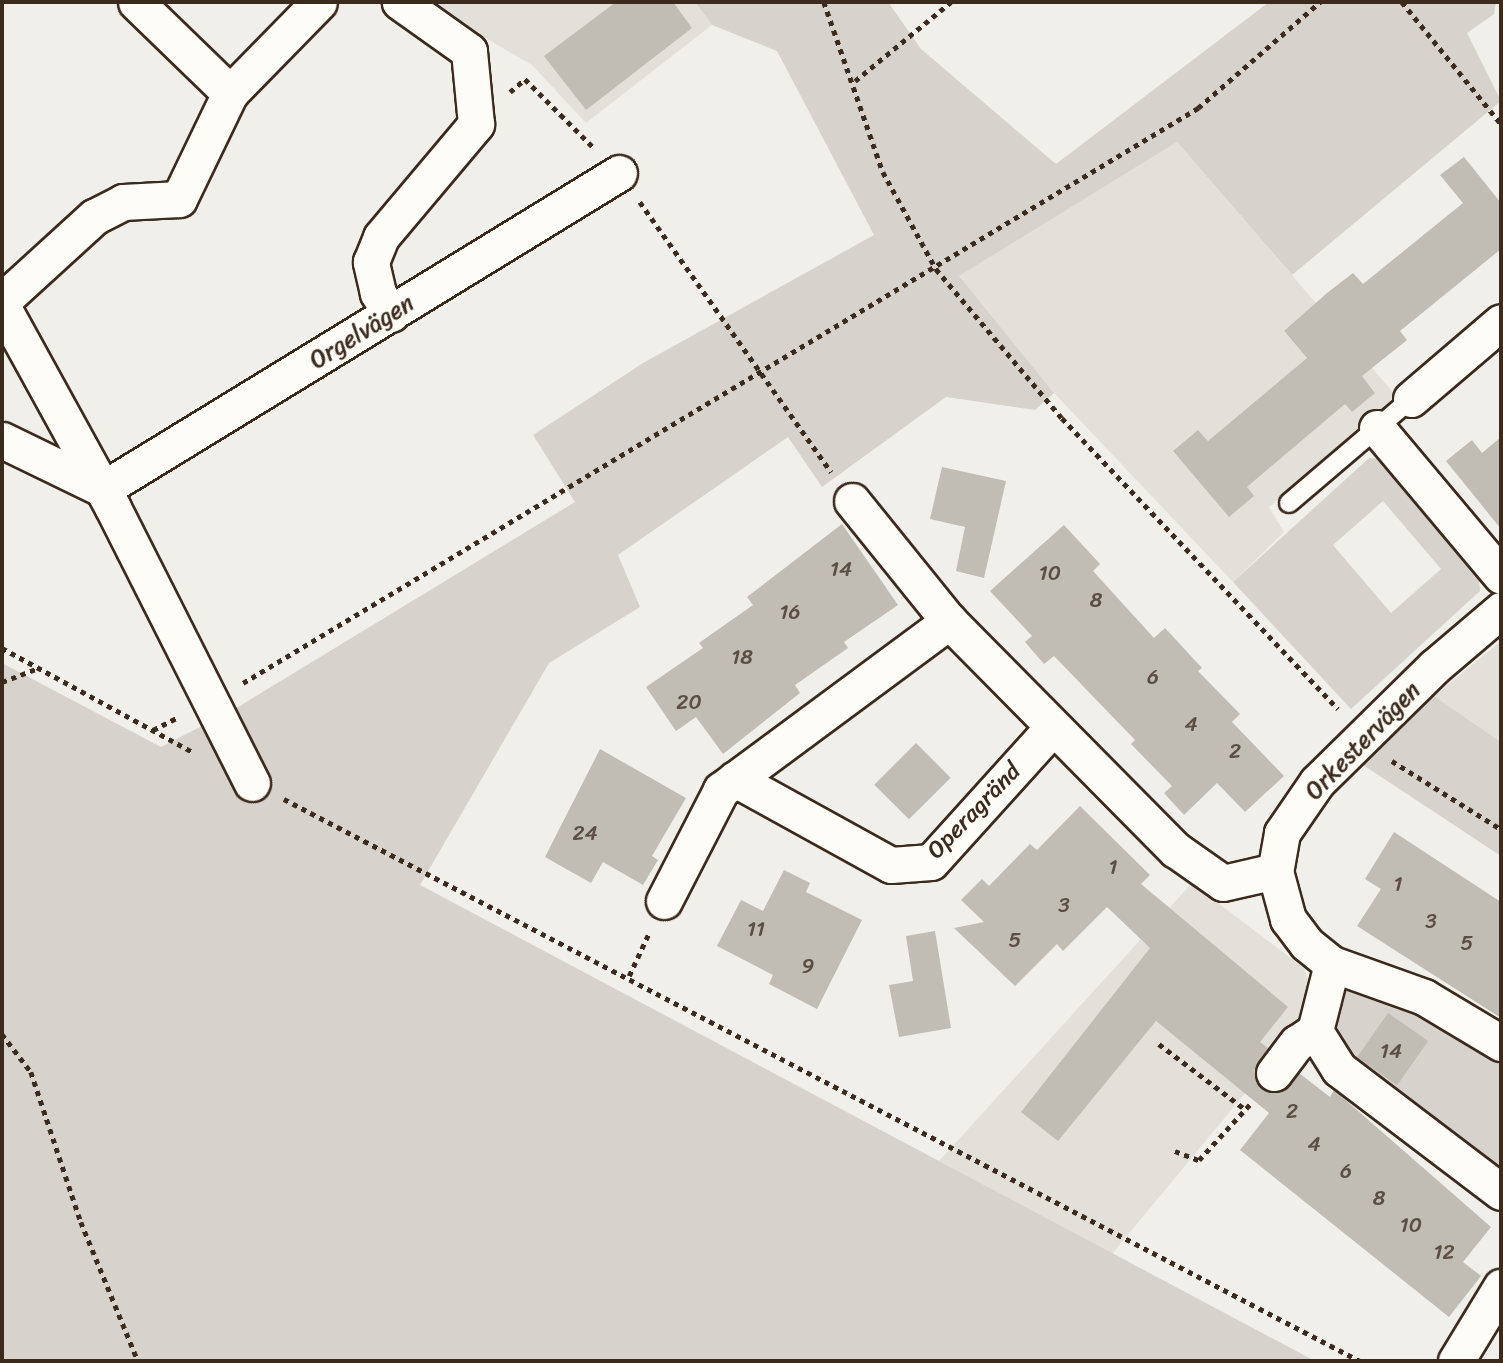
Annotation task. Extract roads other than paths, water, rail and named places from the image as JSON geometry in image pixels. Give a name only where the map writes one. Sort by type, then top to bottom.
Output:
[{"type":"street","points":[[136,2],[230,93]]},
{"type":"street","points":[[2,301],[94,217],[123,202],[179,199],[230,93],[319,2]]},
{"type":"street","points":[[391,314],[377,293],[371,262],[381,237],[476,124],[469,51],[400,2]]},
{"type":"street","name":"Orgelvägen","points":[[103,489],[619,173]]},
{"type":"street","points":[[2,306],[103,489],[252,783]]},
{"type":"street","points":[[1411,399],[1501,322]]},
{"type":"street","points":[[1377,428],[1501,576]]},
{"type":"street","points":[[2,440],[103,489]]},
{"type":"street","points":[[852,501],[949,621],[1052,728],[1176,850],[1223,883],[1275,871]]},
{"type":"street","name":"Orkestervägen","points":[[1501,610],[1363,734],[1317,782],[1282,833],[1275,871],[1288,919],[1307,944],[1332,964],[1424,997],[1501,1043]]},
{"type":"street","points":[[664,901],[721,790],[949,621]]},
{"type":"street","name":"Operagränd","points":[[736,779],[891,865],[931,862],[1052,728]]},
{"type":"street","points":[[1274,1073],[1297,1043],[1315,1031],[1332,964]]},
{"type":"street","points":[[1315,1031],[1339,1069],[1501,1192]]},
{"type":"street","points":[[1456,1361],[1501,1287]]},
{"type":"lane","points":[[1289,503],[1411,399]]}]
